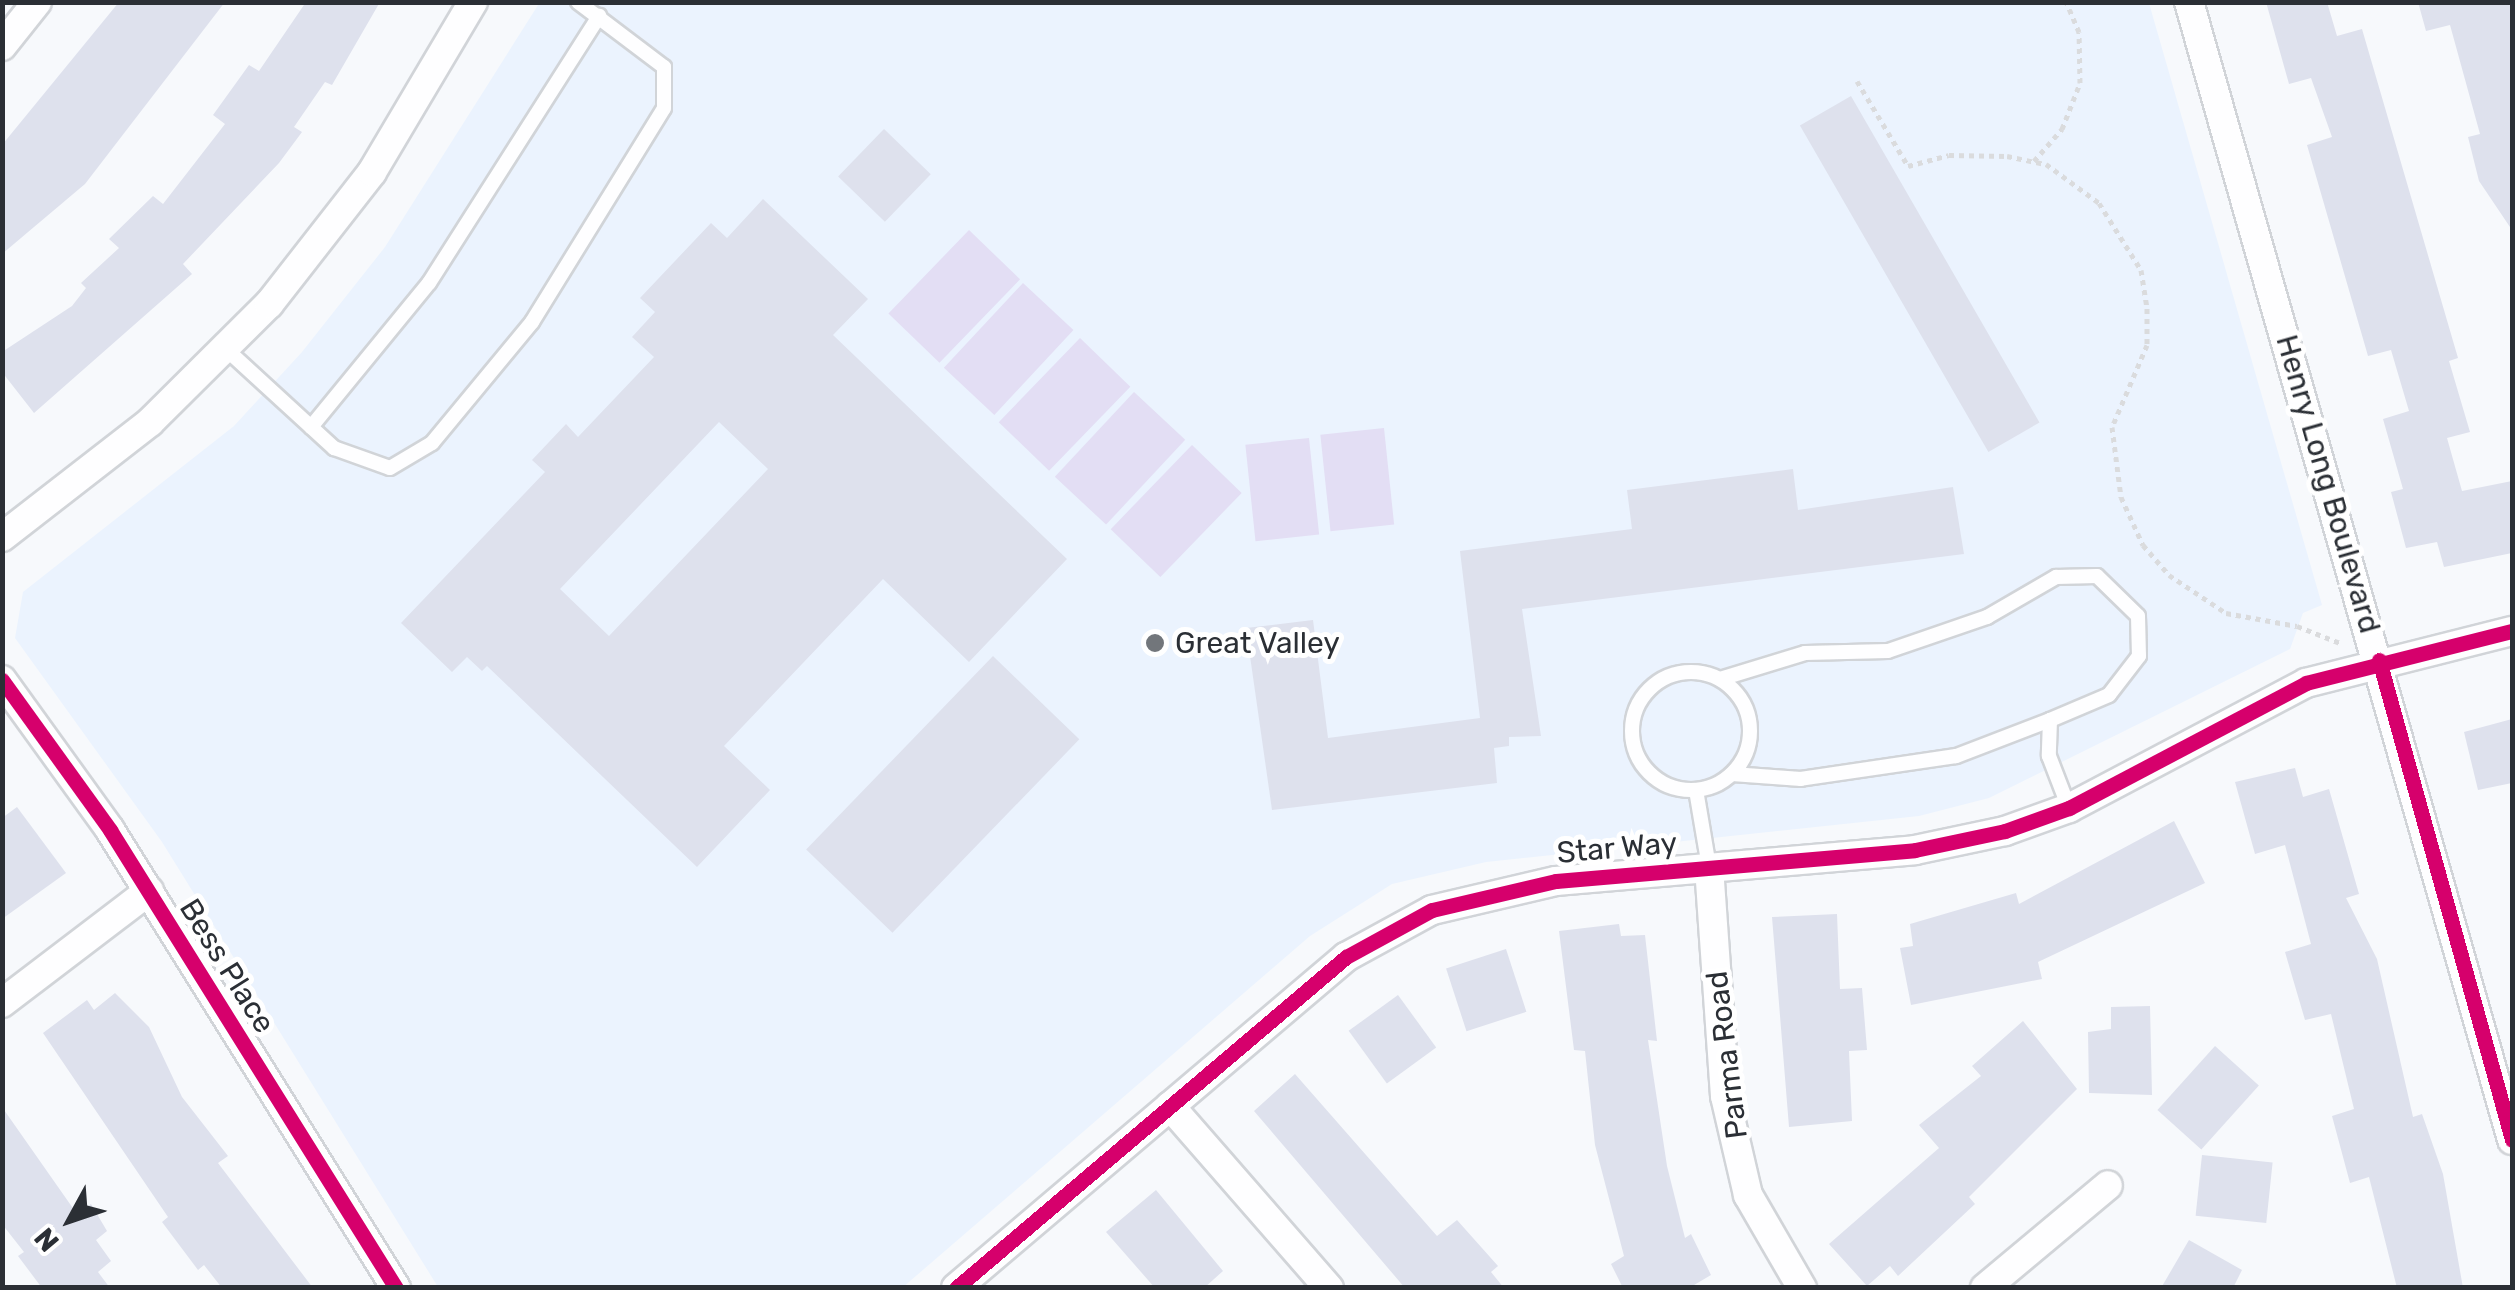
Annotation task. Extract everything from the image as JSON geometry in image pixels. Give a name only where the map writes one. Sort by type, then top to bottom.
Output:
[{"type":"street","points":[[2,46],[37,2]]},
{"type":"street","points":[[2,537],[150,422],[226,349],[372,172],[473,2]]},
{"type":"street","name":"Henry Long Boulevard","points":[[2189,2],[2379,660],[2512,1140]]},
{"type":"street","name":"Star Way","points":[[956,1288],[1346,957],[1432,910],[1520,886],[1916,850],[2069,808],[2276,695],[2379,660],[2512,631]]},
{"type":"street","name":"Bess Place","points":[[2,680],[148,891],[391,1286]]},
{"type":"street","name":"Parma Road","points":[[1709,867],[1725,1096],[1748,1195],[1802,1288]]},
{"type":"street","points":[[2,1003],[148,891]]},
{"type":"street","points":[[1170,1106],[1328,1288]]},
{"type":"street","points":[[1985,1288],[2108,1184]]},
{"type":"lane","points":[[226,349],[334,448],[390,468],[432,443],[532,322],[664,108],[664,67],[578,2]]},
{"type":"lane","points":[[311,427],[429,284],[599,16]]},
{"type":"lane","points":[[2097,576],[2138,616],[2139,656],[2109,695],[2050,720],[1956,756],[1801,778],[1732,774],[1696,790],[1670,786],[1648,772],[1634,750],[1634,712],[1670,675],[1720,679],[1806,654],[1888,651],[1987,617],[2056,577],[2097,576]]},
{"type":"lane","points":[[1720,679],[1750,723],[1732,774]]},
{"type":"lane","points":[[2050,720],[2049,756],[2069,808]]},
{"type":"lane","points":[[1696,790],[1709,867]]},
{"type":"path","points":[[2034,161],[2062,129],[2080,83],[2079,32],[2066,2]]},
{"type":"path","points":[[1857,81],[1908,166],[1949,155],[2034,161],[2099,203],[2140,270],[2147,346],[2112,427],[2112,458],[2143,545],[2169,575],[2226,613],[2297,626],[2379,660]]},
{"type":"shaded area","name":"Great Valley","points":[[540,2],[2149,3],[2322,605],[2303,613],[2290,649],[1989,798],[1919,816],[1486,862],[1392,884],[1310,936],[902,1288],[438,1287],[162,842],[15,638],[23,592],[234,426],[302,352],[385,247]]},
{"type":"shaded area","points":[[969,230],[1020,279],[939,363],[888,313]]},
{"type":"shaded area","points":[[1023,283],[1073,330],[994,415],[944,368]]},
{"type":"shaded area","points":[[1080,338],[1130,387],[1049,471],[999,422]]},
{"type":"shaded area","points":[[1134,392],[1185,440],[1106,525],[1055,477]]},
{"type":"shaded area","points":[[1384,428],[1394,524],[1330,531],[1320,435]]},
{"type":"shaded area","points":[[1309,438],[1319,534],[1255,541],[1245,445]]},
{"type":"shaded area","points":[[1192,445],[1242,493],[1160,577],[1111,529]]},
{"type":"building","points":[[119,2],[225,2],[85,184],[2,254],[2,145]]},
{"type":"building","points":[[306,2],[380,2],[332,85],[325,82],[294,127],[302,132],[279,163],[183,264],[192,274],[34,413],[2,372],[2,352],[72,306],[86,288],[81,283],[119,248],[109,239],[153,196],[163,204],[225,124],[213,115],[249,65],[259,71]]},
{"type":"building","points":[[2266,2],[2327,2],[2337,36],[2362,29],[2458,358],[2449,361],[2470,432],[2447,438],[2462,491],[2512,481],[2512,553],[2444,567],[2437,542],[2406,548],[2391,492],[2403,489],[2383,419],[2409,411],[2391,350],[2368,356],[2307,145],[2332,137],[2311,78],[2289,84]]},
{"type":"building","points":[[2418,2],[2512,2],[2512,230],[2479,181],[2468,137],[2480,134],[2450,25],[2426,31]]},
{"type":"building","points":[[1851,96],[2040,422],[1988,452],[1800,126]]},
{"type":"building","points":[[884,129],[931,174],[885,222],[838,176]]},
{"type":"building","points":[[763,199],[868,299],[833,335],[1067,559],[969,662],[883,579],[724,746],[770,790],[697,867],[487,666],[482,671],[467,657],[452,672],[401,623],[545,472],[532,460],[566,424],[578,437],[654,357],[632,337],[655,312],[640,298],[711,223],[727,238]],"holes":[[[719,422],[768,469],[609,636],[560,589]]]},
{"type":"building","points":[[1793,469],[1798,510],[1953,487],[1964,554],[1522,609],[1541,736],[1509,737],[1509,746],[1494,748],[1497,783],[1272,810],[1246,628],[1313,620],[1328,738],[1480,718],[1460,551],[1632,529],[1627,490]]},
{"type":"building","points":[[993,656],[1079,739],[892,933],[806,850]]},
{"type":"building","points":[[2512,719],[2512,783],[2478,790],[2464,732]]},
{"type":"building","points":[[2295,768],[2303,797],[2329,789],[2359,894],[2346,898],[2377,959],[2413,1117],[2422,1114],[2443,1174],[2463,1288],[2397,1288],[2369,1177],[2350,1183],[2332,1116],[2354,1109],[2331,1014],[2305,1020],[2285,952],[2311,944],[2285,845],[2255,854],[2235,782]]},
{"type":"building","points":[[17,807],[66,873],[2,919],[2,818]]},
{"type":"building","points":[[2174,821],[2205,883],[2038,962],[2042,979],[1911,1005],[1900,948],[1913,946],[1910,924],[2016,893],[2019,904]]},
{"type":"building","points":[[1837,914],[1840,989],[1862,988],[1867,1050],[1849,1051],[1852,1121],[1789,1127],[1772,917]]},
{"type":"building","points":[[1619,924],[1621,936],[1645,935],[1657,1041],[1648,1040],[1667,1166],[1685,1238],[1691,1234],[1711,1275],[1689,1288],[1623,1288],[1611,1264],[1624,1256],[1595,1145],[1585,1051],[1574,1050],[1559,931]]},
{"type":"building","points":[[1506,949],[1526,1012],[1466,1031],[1446,968]]},
{"type":"building","points":[[115,993],[149,1027],[182,1097],[228,1156],[218,1163],[313,1288],[222,1288],[204,1265],[198,1270],[162,1222],[168,1217],[43,1033],[87,1000],[94,1010]]},
{"type":"building","points":[[1398,995],[1436,1048],[1387,1083],[1349,1031]]},
{"type":"building","points":[[2150,1006],[2152,1095],[2089,1093],[2088,1032],[2111,1029],[2111,1007]]},
{"type":"building","points":[[2023,1021],[2077,1089],[1969,1197],[1975,1204],[1898,1276],[1890,1266],[1867,1286],[1829,1244],[1939,1148],[1919,1125],[1981,1076],[1972,1066]]},
{"type":"building","points":[[2215,1046],[2259,1085],[2201,1149],[2157,1110]]},
{"type":"building","points":[[1295,1074],[1437,1236],[1457,1220],[1498,1266],[1491,1272],[1504,1288],[1405,1288],[1254,1111]]},
{"type":"building","points":[[2,1107],[77,1214],[91,1204],[107,1231],[96,1240],[111,1261],[98,1272],[110,1288],[42,1288],[18,1256],[24,1252],[2,1224]]},
{"type":"building","points":[[2202,1155],[2273,1162],[2266,1223],[2196,1216]]},
{"type":"building","points":[[1156,1190],[1223,1271],[1204,1288],[1155,1288],[1106,1232]]},
{"type":"building","points":[[2189,1240],[2242,1270],[2233,1288],[2161,1288]]},
{"type":"cycle path","points":[[956,1288],[1346,957],[1432,910],[1556,881],[1915,850],[2005,831],[2069,808],[2306,683],[2512,631]]},
{"type":"cycle path","points":[[2379,660],[2512,1140]]},
{"type":"cycle path","points":[[2,680],[110,830],[396,1288]]},
{"type":"place","name":"Great Valley","points":[[1155,643]]}]
